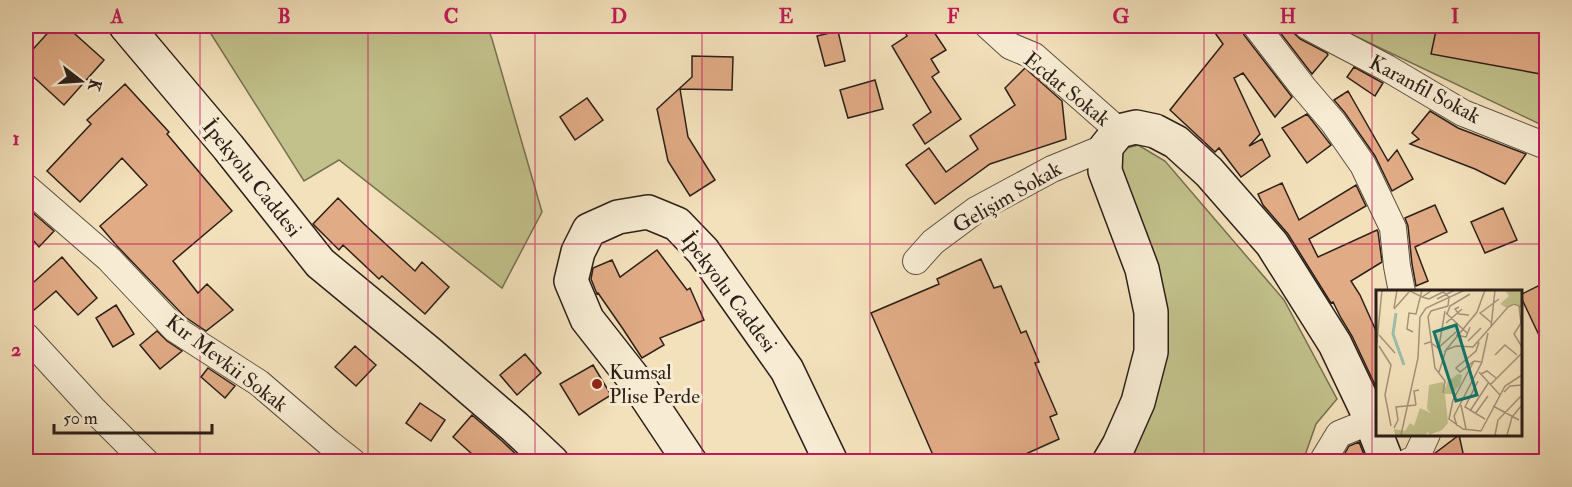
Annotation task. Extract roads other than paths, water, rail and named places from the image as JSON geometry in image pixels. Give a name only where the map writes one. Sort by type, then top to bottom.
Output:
[{"type":"street","name":"İpekyolu Caddesi","points":[[126,26],[228,147],[320,263],[429,353],[552,462]]},
{"type":"street","name":"Ecdat Sokak","points":[[988,26],[1010,46],[1034,56],[1112,139]]},
{"type":"street","points":[[1256,26],[1333,122],[1363,165],[1393,228],[1402,290]]},
{"type":"street","name":"Karanfil Sokak","points":[[1307,26],[1387,68],[1463,113],[1546,146]]},
{"type":"street","points":[[1109,462],[1138,402],[1150,352],[1150,312],[1142,269],[1105,171],[1112,139],[1136,127],[1155,131],[1176,142],[1209,172],[1272,244],[1335,344],[1376,434]]},
{"type":"street","name":"Gelişim Sokak","points":[[916,261],[933,242],[976,210],[1112,139]]},
{"type":"street","name":"Kır Mevkii Sokak","points":[[26,187],[109,259],[175,328],[259,383],[353,462]]},
{"type":"street","name":"İpekyolu Caddesi","points":[[690,462],[638,384],[587,319],[571,281],[578,252],[589,230],[618,217],[648,212],[677,224],[703,251],[787,370],[831,462]]},
{"type":"street","points":[[26,336],[146,462]]},
{"type":"street","points":[[1322,462],[1339,434],[1371,422]]},
{"type":"street","points":[[1377,436],[1387,462]]},
{"type":"street","points":[[1408,462],[1416,458],[1427,436]]},
{"type":"place","name":"Kumsal Plise Perde","points":[[597,384]]}]
